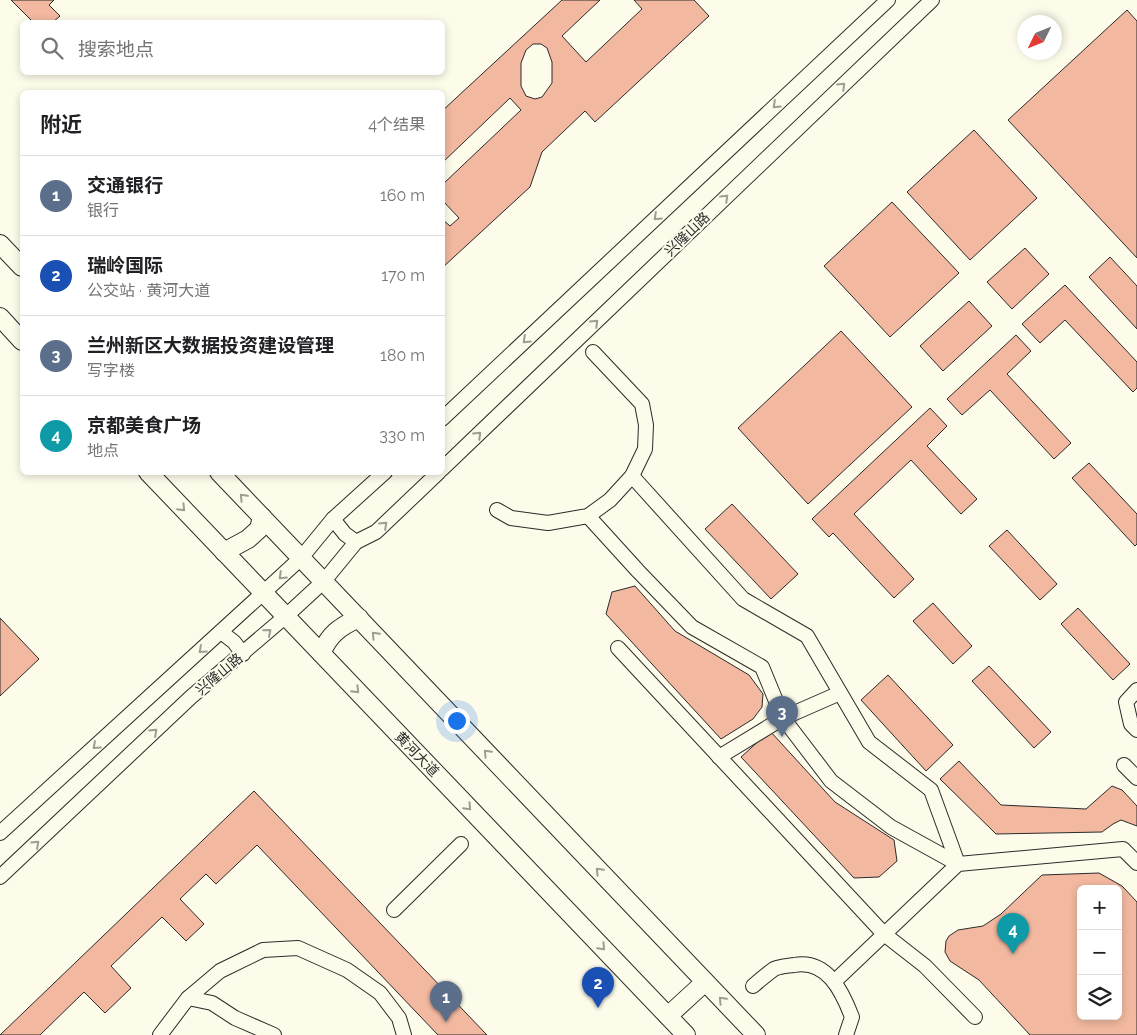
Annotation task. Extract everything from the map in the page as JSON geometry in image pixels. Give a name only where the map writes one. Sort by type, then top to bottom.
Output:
[{"type":"main road","points":[[0,244],[20,265]]},
{"type":"main road","points":[[0,318],[20,339]]},
{"type":"main road","name":"黄河大道","points":[[151,475],[686,1035]]},
{"type":"main road","points":[[222,475],[756,1035]]},
{"type":"main road","points":[[224,552],[248,539],[259,529],[262,517]]},
{"type":"main road","points":[[321,653],[327,640],[342,626],[359,618]]},
{"type":"main road","points":[[668,1016],[705,982]]},
{"type":"street","points":[[445,416],[888,0]]},
{"type":"street","name":"兴隆山路","points":[[445,466],[932,0]]},
{"type":"street","points":[[497,510],[512,518],[548,523],[588,516],[610,500],[632,476],[645,449],[646,425],[642,404],[592,352]]},
{"type":"street","name":"兴隆山路","points":[[0,832],[263,594],[301,558],[333,519],[382,475]]},
{"type":"street","name":"兴隆山路","points":[[0,877],[191,697],[243,654],[324,581],[356,542],[376,532],[435,475]]},
{"type":"street","points":[[632,476],[743,599],[807,636],[868,742],[931,790],[958,864]]},
{"type":"street","points":[[588,516],[692,627],[762,667],[783,718],[831,781],[891,827],[958,864],[1123,849],[1137,863]]},
{"type":"street","points":[[333,519],[345,534],[356,542]]},
{"type":"street","points":[[221,632],[234,642],[243,654]]},
{"type":"street","points":[[618,648],[884,934],[925,966],[975,1017]]},
{"type":"street","points":[[1137,690],[1126,702],[1132,724],[1137,730]]},
{"type":"street","points":[[719,757],[783,718],[840,693]]},
{"type":"street","points":[[1124,765],[1137,778]]},
{"type":"street","points":[[394,910],[462,844]]},
{"type":"street","points":[[835,981],[958,864]]},
{"type":"street","points":[[160,1035],[188,998],[220,970],[263,950],[298,948],[347,970],[380,993],[399,1018],[404,1035]]},
{"type":"street","points":[[752,986],[776,968],[801,963],[819,968],[835,981],[843,994],[852,1017],[846,1035]]},
{"type":"street","points":[[188,998],[212,1004],[235,1018],[274,1035]]},
{"type":"building","points":[[11,0],[54,0],[49,5],[60,16],[55,20],[31,20]]},
{"type":"building","points":[[562,0],[600,0],[562,36],[586,62],[642,9],[634,0],[694,0],[709,16],[595,122],[585,111],[542,152],[530,187],[445,265],[445,222],[450,226],[459,218],[445,203],[445,182],[521,110],[510,98],[445,160],[445,108]],"holes":[[[533,44],[541,44],[547,48],[552,62],[552,83],[542,97],[535,99],[526,96],[521,86],[521,63],[526,50]]]},
{"type":"building","points":[[1127,10],[1137,21],[1137,258],[1008,120]]},
{"type":"building","points":[[974,130],[1037,198],[970,260],[907,192]]},
{"type":"building","points":[[892,202],[959,273],[890,337],[824,266]]},
{"type":"building","points":[[1025,248],[1049,274],[1012,309],[987,282]]},
{"type":"building","points":[[1110,257],[1137,286],[1137,329],[1089,277]]},
{"type":"building","points":[[1065,285],[1137,362],[1137,388],[1133,392],[1065,320],[1040,343],[1022,324]]},
{"type":"building","points":[[969,301],[992,326],[943,371],[920,346]]},
{"type":"building","points":[[841,331],[912,407],[808,504],[738,428]]},
{"type":"building","points":[[1016,335],[1031,351],[1007,374],[1071,443],[1054,459],[990,390],[962,415],[947,399]]},
{"type":"building","points":[[930,408],[947,426],[927,446],[977,499],[961,514],[911,460],[854,514],[914,579],[894,598],[833,533],[829,537],[812,519]]},
{"type":"building","points":[[1089,463],[1137,514],[1137,544],[1135,546],[1072,478]]},
{"type":"building","points":[[732,504],[798,574],[771,599],[705,529]]},
{"type":"building","points":[[1007,530],[1057,584],[1040,600],[989,546]]},
{"type":"building","points":[[635,586],[675,631],[749,675],[763,694],[762,707],[753,719],[721,739],[606,614],[612,592]]},
{"type":"building","points":[[933,603],[972,646],[953,664],[913,621]]},
{"type":"building","points":[[1078,608],[1130,664],[1113,680],[1061,624]]},
{"type":"building","points":[[0,618],[39,659],[0,696]]},
{"type":"building","points":[[989,666],[1051,732],[1034,748],[972,681]]},
{"type":"building","points":[[888,675],[953,745],[926,771],[861,700]]},
{"type":"building","points":[[770,731],[835,802],[894,840],[897,861],[879,877],[854,878],[741,757]]},
{"type":"building","points":[[959,761],[1001,805],[1086,809],[1112,786],[1122,790],[1137,806],[1137,826],[1121,820],[1102,832],[996,834],[940,779]]},
{"type":"building","points":[[254,791],[487,1035],[438,1035],[257,845],[216,884],[206,874],[180,899],[204,924],[186,941],[162,917],[111,966],[131,988],[105,1013],[84,992],[40,1035],[0,1035]]},
{"type":"building","points":[[1099,873],[1120,885],[1077,885],[1077,1020],[1122,1020],[1122,886],[1137,902],[1137,1035],[1030,1035],[979,980],[950,961],[945,952],[946,941],[949,936],[958,930],[983,926],[1001,914],[1042,875]]},
{"type":"place","name":"兰州新区大数据投资建设管理","points":[[782,737]]},
{"type":"place","name":"京都美食广场","points":[[1013,954]]},
{"type":"place","name":"瑞岭国际","points":[[598,1008]]},
{"type":"place","name":"交通银行","points":[[446,1022]]}]
